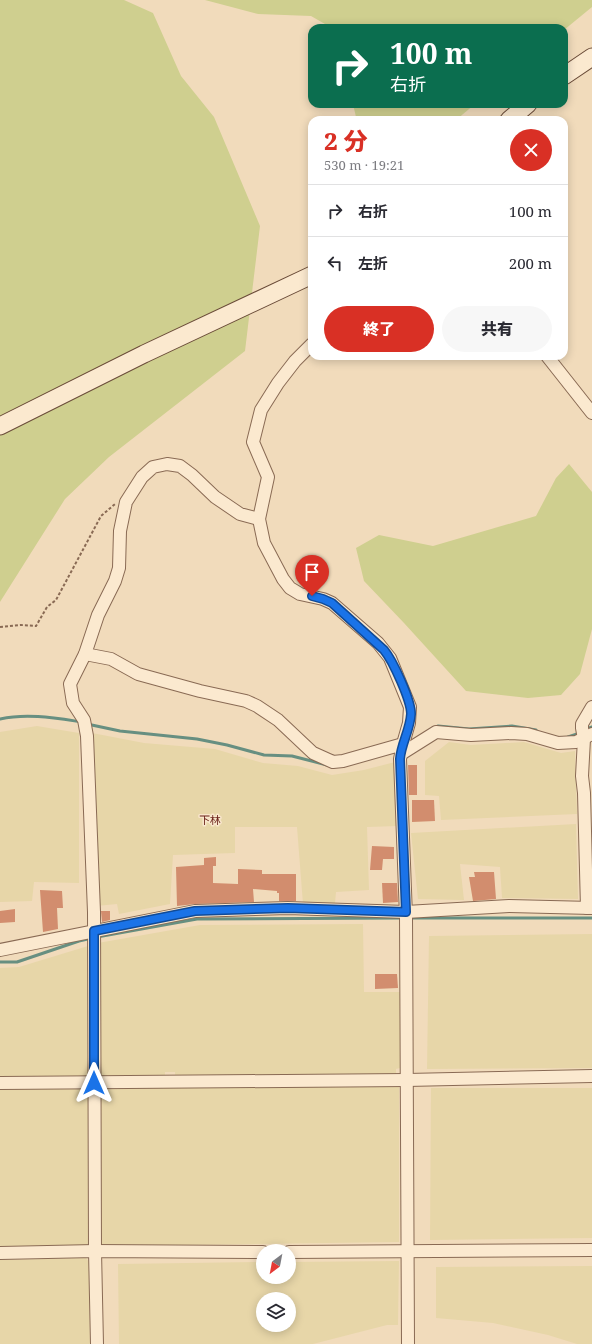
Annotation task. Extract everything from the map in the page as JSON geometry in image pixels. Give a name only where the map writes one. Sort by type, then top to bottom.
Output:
[{"type":"street","points":[[568,73],[592,57]]},
{"type":"street","points":[[514,116],[523,108]]},
{"type":"street","points":[[0,426],[144,354],[308,277]]},
{"type":"street","points":[[308,348],[295,361],[278,383],[261,410],[253,442],[268,477],[259,519],[264,543],[283,579],[290,588],[300,594],[323,599],[332,603],[378,643],[390,658],[410,707],[410,723],[402,749],[406,917],[408,1344]]},
{"type":"street","points":[[551,360],[592,413]]},
{"type":"street","points":[[97,1344],[95,1251],[94,936],[87,736],[84,723],[73,703],[70,684],[84,654],[98,615],[115,581],[119,568],[120,531],[126,502],[142,477],[154,468],[166,464],[180,466],[192,475],[214,497],[240,514],[259,519]]},
{"type":"street","points":[[84,654],[111,659],[138,674],[200,691],[246,701],[278,720],[313,752],[333,762],[402,749],[436,732],[471,735],[512,733],[527,734],[558,744],[576,742],[585,733]]},
{"type":"street","points":[[0,950],[94,936],[195,911],[288,908],[406,917],[509,906],[590,908],[582,776],[585,733],[582,724],[592,707]]},
{"type":"street","points":[[0,1082],[94,1083],[407,1080],[592,1076]]},
{"type":"street","points":[[296,1252],[592,1250]]},
{"type":"street","points":[[0,1253],[95,1251],[256,1252]]},
{"type":"path","points":[[0,627],[21,625],[36,626],[47,607],[56,600],[101,516],[111,506],[118,502],[126,502]]},
{"type":"shaded area","points":[[37,726],[79,733],[79,883],[34,882],[32,901],[0,902],[0,732]]},
{"type":"shaded area","points":[[92,733],[144,743],[215,749],[263,763],[298,766],[332,775],[364,770],[395,762],[398,826],[367,827],[369,890],[336,892],[335,903],[303,904],[297,827],[235,827],[235,853],[173,855],[170,904],[119,914],[117,904],[96,906]]},
{"type":"shaded area","points":[[449,742],[471,745],[524,742],[561,753],[575,751],[577,814],[441,820],[439,796],[425,795],[425,761]]},
{"type":"shaded area","points":[[576,824],[578,899],[502,898],[500,867],[460,864],[464,900],[418,899],[411,833]]},
{"type":"shaded area","points":[[363,924],[364,992],[400,992],[400,1068],[396,1069],[396,1075],[175,1077],[175,1072],[165,1072],[165,1077],[103,1078],[98,1073],[98,943],[200,925]]},
{"type":"shaded area","points":[[592,934],[592,1068],[427,1069],[429,936]]},
{"type":"shaded area","points":[[88,946],[90,1075],[85,1079],[0,1078],[0,968],[19,967]]},
{"type":"shaded area","points":[[399,1084],[399,1242],[100,1246],[99,1092],[102,1087]]},
{"type":"shaded area","points":[[84,1086],[90,1092],[91,1247],[0,1247],[0,1087]]},
{"type":"shaded area","points":[[431,1088],[592,1088],[592,1238],[430,1240]]},
{"type":"shaded area","points":[[86,1258],[89,1262],[90,1344],[0,1344],[0,1260]]},
{"type":"shaded area","points":[[399,1261],[398,1325],[387,1325],[313,1344],[119,1344],[118,1264],[256,1262],[256,1284],[296,1284],[296,1262]]},
{"type":"shaded area","points":[[592,1266],[592,1344],[577,1344],[548,1335],[493,1323],[436,1318],[436,1267]]},
{"type":"green space","points":[[0,0],[124,0],[153,13],[181,76],[214,117],[260,226],[245,351],[109,457],[65,499],[0,602]]},
{"type":"green space","points":[[205,0],[592,0],[592,7],[568,27],[568,24],[325,24],[311,16],[258,14]]},
{"type":"green space","points":[[354,108],[470,108],[461,116],[356,116]]},
{"type":"green space","points":[[569,464],[592,492],[592,629],[580,674],[561,695],[528,698],[466,691],[364,581],[356,548],[379,535],[433,546],[536,516],[556,478]]},
{"type":"building","points":[[408,765],[417,765],[417,795],[409,795]]},
{"type":"building","points":[[412,800],[434,800],[435,821],[412,822]]},
{"type":"building","points":[[372,846],[394,847],[394,859],[383,859],[382,870],[370,870]]},
{"type":"building","points":[[216,857],[216,866],[213,866],[213,883],[238,884],[238,869],[262,870],[262,874],[296,874],[296,901],[279,901],[279,893],[277,893],[277,891],[253,889],[254,902],[177,906],[176,867],[204,865],[204,858]]},
{"type":"building","points":[[474,872],[494,872],[496,899],[473,901],[469,877],[475,877]]},
{"type":"building","points":[[382,883],[397,883],[398,902],[383,903]]},
{"type":"building","points":[[40,890],[62,891],[63,908],[57,908],[58,929],[43,932]]},
{"type":"building","points":[[15,909],[15,922],[0,923],[0,911]]},
{"type":"building","points":[[101,911],[110,911],[110,920],[102,922]]},
{"type":"building","points":[[375,974],[397,974],[398,988],[375,989]]},
{"type":"waterway","points":[[0,719],[31,716],[82,722]]},
{"type":"waterway","points":[[87,724],[120,731],[197,739],[264,755],[292,756],[331,766]]},
{"type":"waterway","points":[[438,726],[469,729],[512,726],[536,730]]},
{"type":"waterway","points":[[584,730],[592,727]]},
{"type":"waterway","points":[[568,737],[580,733]]},
{"type":"waterway","points":[[97,937],[197,919],[404,918]]},
{"type":"waterway","points":[[410,918],[592,918]]},
{"type":"waterway","points":[[0,962],[17,962],[92,938]]},
{"type":"district","name":"下林","points":[[210,819]]},
{"type":"route","points":[[94,1083],[94,931],[195,911],[288,908],[406,912],[400,759],[410,723],[410,707],[390,658],[378,643],[332,603],[312,596]]}]
